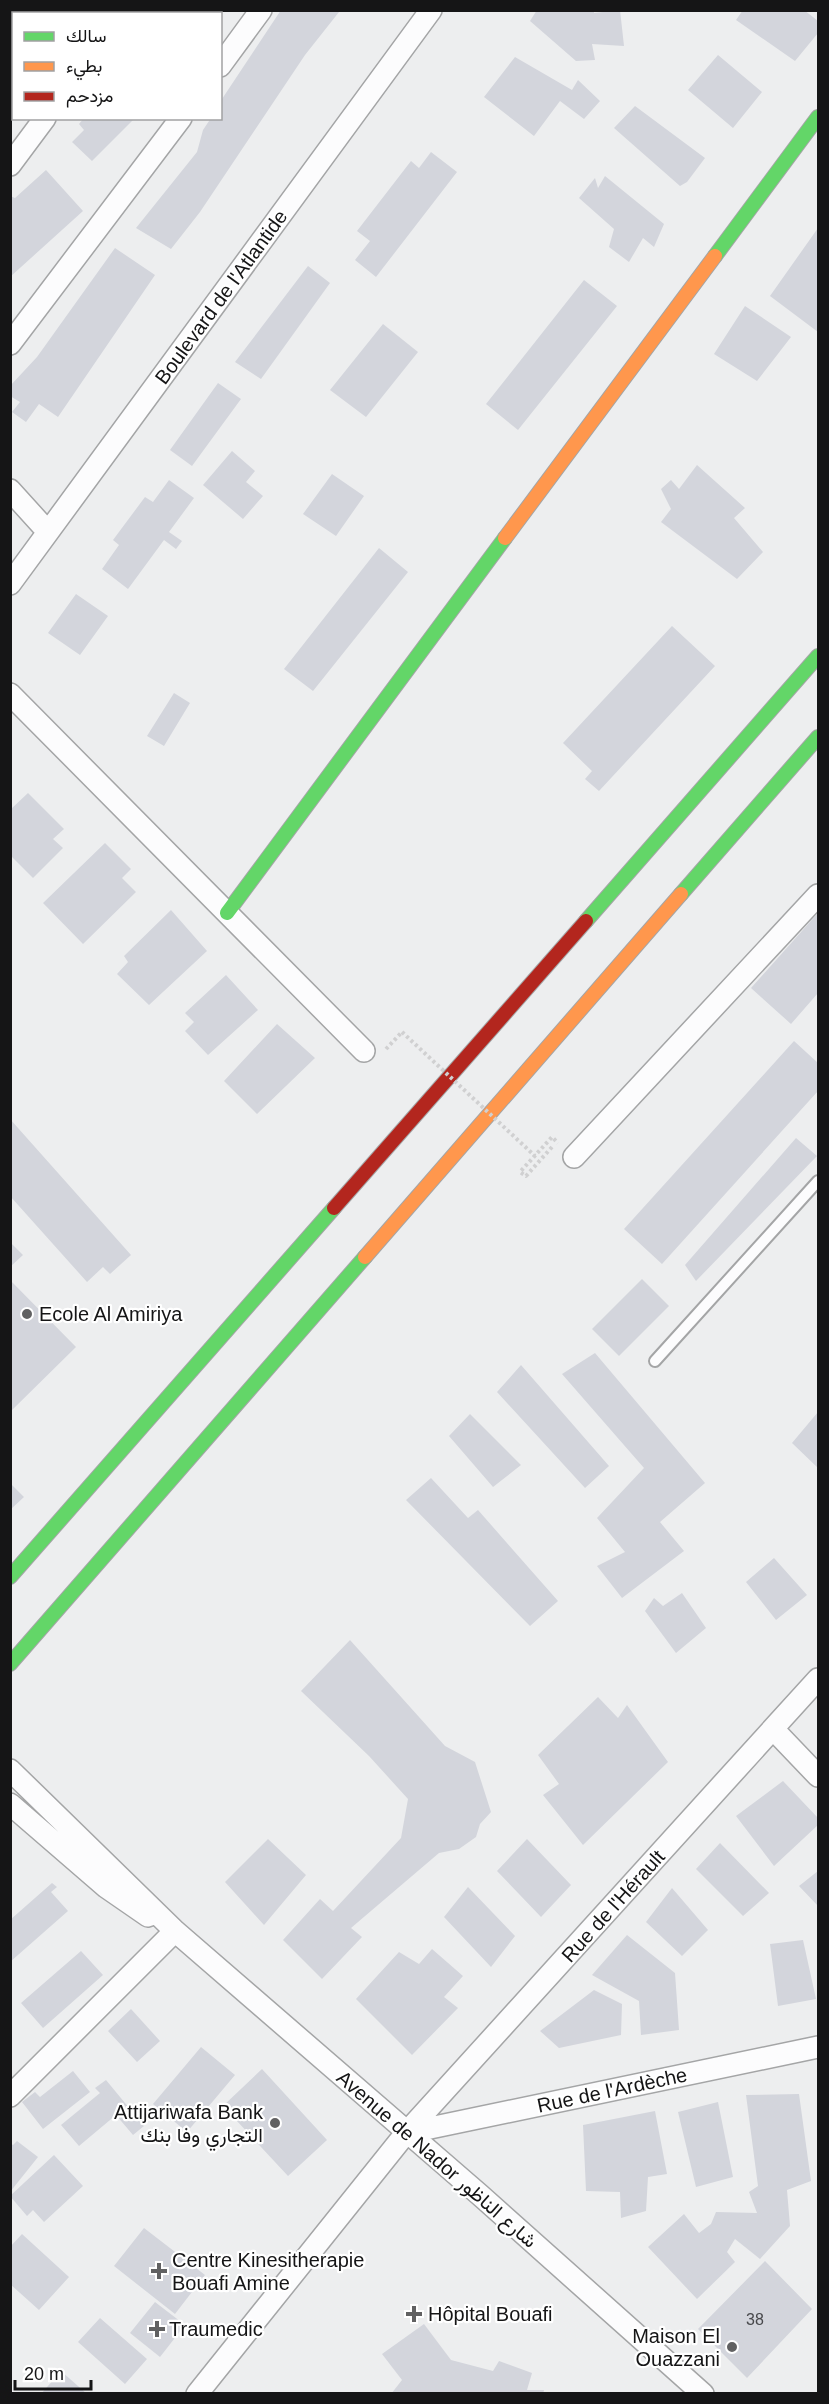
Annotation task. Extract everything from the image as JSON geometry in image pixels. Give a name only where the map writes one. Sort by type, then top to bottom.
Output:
[{"type":"main road","points":[[227,913],[819,117]]},
{"type":"main road","points":[[10,1577],[819,656]]},
{"type":"main road","points":[[10,1664],[819,737]]},
{"type":"street","points":[[222,63],[261,10]]},
{"type":"street","name":"Boulevard de l'Atlantide","points":[[10,584],[431,10]]},
{"type":"street","points":[[10,165],[44,120]]},
{"type":"street","points":[[10,344],[178,120]]},
{"type":"street","points":[[10,490],[48,532]]},
{"type":"street","points":[[10,694],[364,1051]]},
{"type":"street","points":[[574,1157],[819,895]]},
{"type":"street","name":"Rue de l'Hérault","points":[[197,2394],[406,2133],[819,1679]]},
{"type":"street","points":[[774,1730],[819,1776]]},
{"type":"street","name":"Avenue de Nador شارع الناظور","points":[[10,1770],[173,1928],[480,2195],[703,2394]]},
{"type":"street","name":"Avenue de Nador شارع الناظور","points":[[14,1806],[114,1893],[145,1914],[173,1928]]},
{"type":"street","points":[[10,2096],[173,1928]]},
{"type":"street","name":"Rue de l'Ardèche","points":[[406,2133],[819,2047]]},
{"type":"lane","points":[[654,1361],[819,1181]]},
{"type":"path","points":[[402,1032],[535,1156]]},
{"type":"path","points":[[552,1137],[520,1172],[526,1176],[557,1142]]},
{"type":"building","points":[[35,10],[76,10],[74,12],[34,12]]},
{"type":"building","points":[[146,10],[211,10],[212,12],[148,12]]},
{"type":"building","points":[[281,10],[339,12],[305,55],[200,212],[171,249],[136,228],[197,152],[203,130],[210,120],[222,120],[222,99]]},
{"type":"building","points":[[537,10],[594,10],[594,13],[620,10],[624,46],[592,44],[595,60],[576,61],[530,21]]},
{"type":"building","points":[[743,10],[804,10],[818,21],[818,33],[795,61],[736,20]]},
{"type":"building","points":[[10,26],[12,28],[12,102],[10,103]]},
{"type":"building","points":[[718,55],[762,92],[733,128],[688,90]]},
{"type":"building","points":[[515,57],[572,90],[578,80],[600,101],[584,119],[560,101],[534,136],[484,97]]},
{"type":"building","points":[[635,106],[705,158],[687,182],[680,186],[614,128]]},
{"type":"building","points":[[82,120],[133,120],[92,161],[72,142],[84,130],[79,124]]},
{"type":"building","points":[[431,152],[457,172],[376,277],[355,260],[370,241],[357,231],[411,161],[419,168]]},
{"type":"building","points":[[46,170],[83,211],[10,277],[10,196],[15,198]]},
{"type":"building","points":[[605,176],[664,224],[654,247],[643,238],[629,262],[609,247],[614,229],[579,198],[595,178],[598,188]]},
{"type":"building","points":[[818,228],[818,332],[770,296]]},
{"type":"building","points":[[115,248],[155,275],[58,417],[39,404],[26,422],[12,412],[20,402],[10,396],[10,386],[37,357]]},
{"type":"building","points":[[308,266],[330,283],[261,379],[235,362]]},
{"type":"building","points":[[584,280],[617,306],[518,430],[486,404]]},
{"type":"building","points":[[745,306],[791,337],[757,381],[714,354]]},
{"type":"building","points":[[383,324],[418,352],[366,417],[330,390]]},
{"type":"building","points":[[218,383],[241,399],[192,466],[170,450]]},
{"type":"building","points":[[232,451],[255,471],[246,482],[263,496],[243,519],[203,485]]},
{"type":"building","points":[[697,465],[745,508],[734,518],[763,552],[737,579],[661,522],[671,509],[661,489],[671,480],[679,489]]},
{"type":"building","points":[[332,474],[364,496],[336,536],[303,514]]},
{"type":"building","points":[[169,480],[194,498],[169,532],[182,541],[176,549],[164,540],[128,589],[102,569],[119,545],[113,540],[145,497],[153,502]]},
{"type":"building","points":[[379,548],[408,572],[313,691],[284,669]]},
{"type":"building","points":[[76,594],[108,616],[80,655],[48,633]]},
{"type":"building","points":[[672,626],[715,666],[599,791],[585,779],[592,771],[563,743]]},
{"type":"building","points":[[174,693],[190,703],[164,746],[147,736]]},
{"type":"building","points":[[28,793],[64,829],[53,839],[63,848],[33,878],[10,855],[10,810]]},
{"type":"building","points":[[105,843],[131,869],[122,878],[136,892],[83,944],[43,903]]},
{"type":"building","points":[[171,910],[207,951],[149,1005],[117,974],[128,962],[124,956]]},
{"type":"building","points":[[818,913],[818,993],[791,1024],[751,988]]},
{"type":"building","points":[[226,975],[258,1010],[208,1055],[185,1031],[194,1022],[185,1013]]},
{"type":"building","points":[[277,1024],[315,1058],[257,1114],[224,1081]]},
{"type":"building","points":[[794,1041],[818,1063],[818,1091],[662,1264],[624,1229]]},
{"type":"building","points":[[10,1119],[131,1255],[110,1274],[103,1267],[87,1282],[10,1196]]},
{"type":"building","points":[[796,1138],[817,1156],[696,1281],[685,1265]]},
{"type":"building","points":[[10,1242],[23,1255],[10,1267]]},
{"type":"building","points":[[642,1279],[669,1306],[619,1356],[592,1329]]},
{"type":"building","name":"Ecole Al Amiriya","points":[[10,1280],[76,1347],[10,1412]]},
{"type":"building","points":[[595,1353],[705,1483],[660,1522],[684,1551],[622,1598],[597,1566],[625,1552],[597,1518],[644,1468],[562,1374]]},
{"type":"building","points":[[521,1365],[609,1466],[585,1488],[497,1392]]},
{"type":"building","points":[[818,1412],[818,1468],[792,1443]]},
{"type":"building","points":[[470,1414],[521,1465],[493,1487],[449,1436]]},
{"type":"building","points":[[431,1478],[468,1518],[478,1510],[558,1601],[530,1626],[406,1500]]},
{"type":"building","points":[[10,1483],[24,1497],[10,1510]]},
{"type":"building","points":[[774,1558],[807,1595],[776,1620],[746,1582]]},
{"type":"building","points":[[682,1593],[706,1628],[676,1653],[645,1611],[654,1598],[663,1606]]},
{"type":"building","points":[[350,1640],[445,1746],[475,1762],[491,1812],[480,1824],[476,1837],[459,1849],[439,1853],[351,1928],[362,1937],[322,1979],[283,1940],[320,1899],[333,1911],[401,1838],[408,1799],[369,1756],[301,1691]]},
{"type":"building","points":[[598,1697],[618,1718],[627,1705],[668,1762],[583,1845],[543,1795],[559,1784],[538,1755]]},
{"type":"building","points":[[783,1781],[818,1818],[818,1825],[774,1866],[736,1816]]},
{"type":"building","points":[[268,1839],[306,1875],[264,1925],[225,1882]]},
{"type":"building","points":[[527,1839],[571,1885],[541,1917],[497,1871]]},
{"type":"building","points":[[720,1843],[769,1893],[743,1916],[696,1869]]},
{"type":"building","points":[[818,1871],[818,1906],[799,1886]]},
{"type":"building","points":[[52,1883],[57,1887],[51,1892],[68,1911],[10,1962],[10,1920]]},
{"type":"building","points":[[468,1887],[515,1936],[491,1967],[444,1917]]},
{"type":"building","points":[[672,1888],[708,1930],[682,1956],[646,1922]]},
{"type":"building","points":[[627,1935],[675,1973],[679,2030],[641,2035],[639,2001],[592,1975]]},
{"type":"building","points":[[803,1940],[816,1999],[778,2006],[770,1944]]},
{"type":"building","points":[[432,1949],[463,1976],[444,1997],[458,2008],[412,2055],[356,1999],[399,1952],[419,1964]]},
{"type":"building","points":[[81,1951],[103,1975],[43,2028],[21,2003]]},
{"type":"building","points":[[594,1990],[622,2004],[621,2035],[559,2048],[540,2031]]},
{"type":"building","points":[[131,2009],[160,2041],[137,2062],[108,2031]]},
{"type":"building","points":[[201,2047],[235,2075],[187,2132],[153,2104]]},
{"type":"building","points":[[262,2069],[327,2140],[288,2176],[223,2106]]},
{"type":"building","points":[[73,2071],[90,2092],[43,2129],[22,2102],[35,2092],[40,2097]]},
{"type":"building","points":[[106,2080],[144,2126],[133,2135],[116,2115],[79,2146],[61,2125],[100,2093],[95,2088]]},
{"type":"building","points":[[799,2094],[811,2181],[787,2190],[790,2226],[760,2259],[735,2239],[727,2252],[735,2262],[697,2299],[648,2247],[684,2214],[699,2233],[711,2224],[716,2212],[757,2213],[749,2192],[758,2186],[746,2095]]},
{"type":"building","points":[[718,2102],[733,2177],[696,2187],[678,2112]]},
{"type":"building","points":[[655,2111],[667,2174],[648,2177],[646,2211],[621,2218],[620,2192],[586,2191],[583,2125]]},
{"type":"building","points":[[17,2141],[38,2157],[10,2192],[10,2143],[13,2145]]},
{"type":"building","points":[[54,2155],[83,2186],[44,2222],[33,2210],[27,2216],[10,2196]]},
{"type":"building","name":"Centre Kinesitherapie Bouafi Amine","points":[[144,2228],[205,2275],[175,2314],[114,2266]]},
{"type":"building","points":[[22,2234],[69,2277],[39,2310],[10,2284],[10,2247]]},
{"type":"building","points":[[765,2261],[812,2309],[747,2378],[698,2329]]},
{"type":"building","name":"Traumedic","points":[[155,2302],[185,2325],[160,2357],[130,2333]]},
{"type":"building","points":[[100,2318],[147,2359],[125,2384],[78,2342]]},
{"type":"building","points":[[424,2324],[451,2360],[493,2371],[499,2361],[532,2373],[527,2390],[544,2390],[543,2394],[391,2394],[402,2380],[382,2354]]},
{"type":"building","points":[[61,2371],[87,2394],[41,2394]]},
{"type":"traffic: fast","points":[[715,256],[818,117]]},
{"type":"traffic: fast","points":[[227,913],[505,538]]},
{"type":"traffic: fast","points":[[586,921],[818,656]]},
{"type":"traffic: fast","points":[[681,894],[818,737]]},
{"type":"traffic: fast","points":[[10,1577],[334,1208]]},
{"type":"traffic: fast","points":[[10,1664],[365,1257]]},
{"type":"traffic: slow","points":[[505,538],[715,256]]},
{"type":"traffic: slow","points":[[365,1257],[681,894]]},
{"type":"traffic: jam","points":[[334,1208],[586,921]]},
{"type":"place","name":"Ecole Al Amiriya","points":[[27,1314]]},
{"type":"place","name":"Attijariwafa Bank التجاري وفا بنك","points":[[275,2123]]},
{"type":"place","name":"Centre Kinesitherapie Bouafi Amine","points":[[159,2271]]},
{"type":"place","name":"Hôpital Bouafi","points":[[414,2314]]},
{"type":"place","name":"Traumedic","points":[[157,2329]]},
{"type":"place","name":"Maison El Ouazzani","points":[[732,2347]]}]
